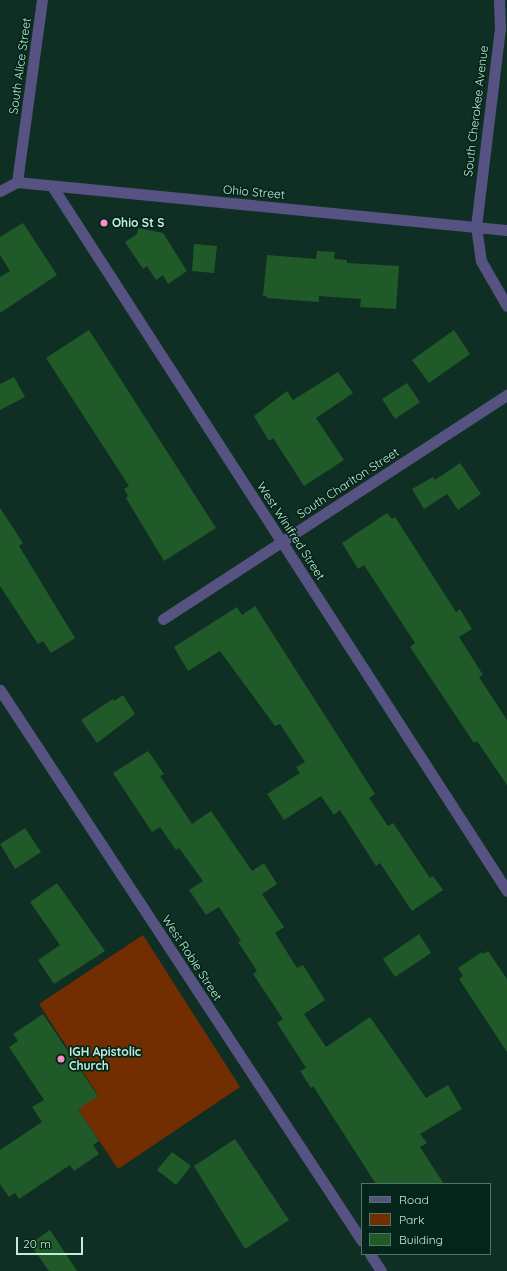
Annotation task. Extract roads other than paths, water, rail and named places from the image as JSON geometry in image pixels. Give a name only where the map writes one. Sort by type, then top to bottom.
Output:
[{"type":"street","name":"South Alice Street","points":[[16,182],[42,0]]},
{"type":"street","name":"South Cherokee Avenue","points":[[499,0],[500,28],[476,226],[481,261],[507,306]]},
{"type":"street","name":"Ohio Street","points":[[16,182],[507,230]]},
{"type":"street","points":[[0,191],[16,182]]},
{"type":"street","name":"West Winifred Street","points":[[52,186],[507,891]]},
{"type":"street","name":"South Charlton Street","points":[[163,619],[283,542],[507,394]]},
{"type":"street","name":"West Robie Street","points":[[0,690],[361,1239]]},
{"type":"street","points":[[371,1255],[381,1271]]},
{"type":"place","name":"Ohio St S","points":[[104,223]]},
{"type":"place","name":"IGH Apistolic Church","points":[[61,1059]]}]
